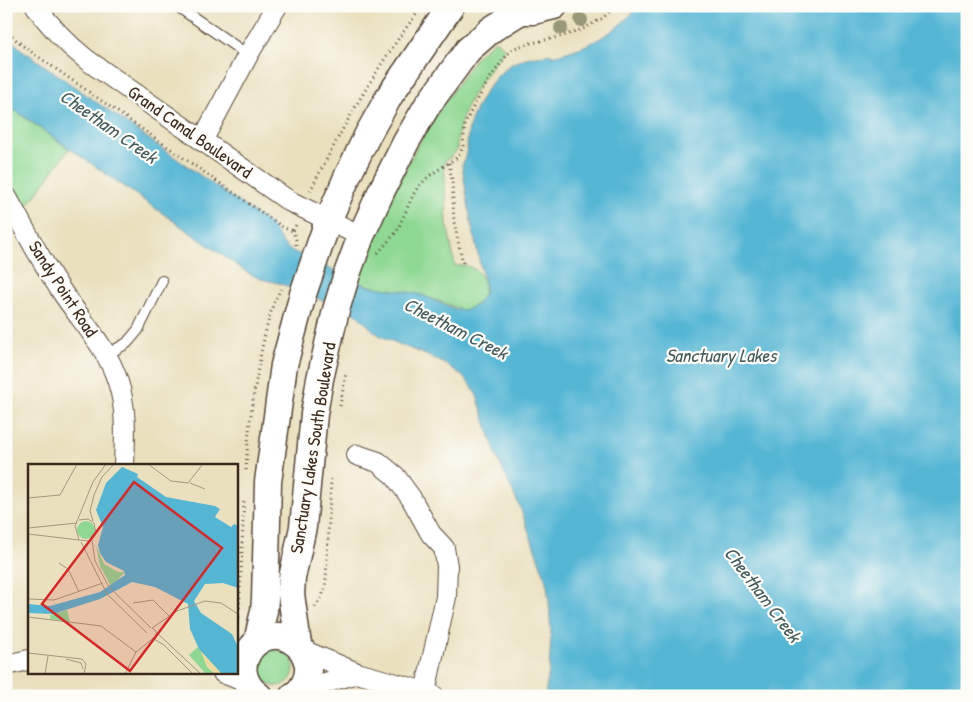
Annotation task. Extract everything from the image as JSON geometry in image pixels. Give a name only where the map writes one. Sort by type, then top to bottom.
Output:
[{"type":"street","name":"Grand Canal Boulevard","points":[[36,6],[50,26],[72,48],[202,141],[289,201],[361,236]]},
{"type":"street","points":[[202,141],[248,55],[277,6]]},
{"type":"street","name":"Sanctuary Lakes South Boulevard","points":[[246,687],[244,663],[265,605],[268,482],[284,365],[302,294],[328,220],[368,134],[390,95],[451,6]]},
{"type":"street","points":[[514,9],[540,10],[554,6]]},
{"type":"street","name":"Sanctuary Lakes South Boulevard","points":[[296,694],[306,681],[308,671],[307,660],[300,647],[291,594],[292,578],[303,527],[314,414],[320,379],[336,310],[347,274],[361,236],[381,192],[406,142],[427,106],[449,74],[476,41],[514,9]]},
{"type":"street","name":"Sandy Point Road","points":[[6,196],[53,279],[106,354],[118,383],[124,413],[124,464]]},
{"type":"street","points":[[249,646],[267,637],[278,636],[289,639],[300,647],[356,673],[430,694],[446,596],[447,566],[444,548],[431,534],[412,498],[395,476],[378,462],[357,455]]},
{"type":"street","points":[[6,665],[28,660]]},
{"type":"street","points":[[296,694],[356,673]]},
{"type":"lane","points":[[177,6],[248,55]]},
{"type":"lane","name":"Sandy Point Road","points":[[106,354],[127,343],[138,330],[162,281]]},
{"type":"path","points":[[372,259],[397,231],[418,187],[429,176],[460,154],[463,147],[465,124],[471,110],[490,78],[510,51],[517,47],[583,29],[602,18],[615,6]]},
{"type":"path","points":[[6,28],[23,46],[284,228],[293,231]]},
{"type":"path","points":[[449,162],[454,222],[463,263]]},
{"type":"path","points":[[338,414],[346,371]]},
{"type":"path","points":[[311,610],[316,606],[325,590],[331,479]]},
{"type":"green space","points":[[495,40],[505,48],[473,94],[461,121],[457,150],[444,162],[447,223],[455,266],[466,266],[479,273],[484,285],[484,292],[481,298],[477,304],[462,310],[414,293],[356,281],[382,216],[415,150],[438,112],[477,56]]},
{"type":"green space","points":[[6,104],[69,149],[23,212],[6,182]]},
{"type":"green space","points":[[276,650],[283,651],[289,655],[293,661],[293,675],[289,681],[283,685],[276,686],[269,685],[263,681],[259,675],[258,668],[259,661],[263,655],[269,651]]},
{"type":"water","name":"Sanctuary Lakes","points":[[639,6],[967,6],[967,696],[545,696],[551,636],[547,586],[521,510],[496,455],[478,398],[468,382],[447,365],[381,336],[356,314],[279,283],[261,279],[248,273],[6,104],[6,34],[21,49],[268,223],[290,250],[368,286],[422,295],[455,309],[463,310],[476,305],[484,294],[485,287],[471,222],[462,165],[469,128],[481,99],[501,72],[518,61],[534,56],[552,54],[552,56],[600,39],[620,25]]},
{"type":"water label","name":"Cheetham Creek","points":[[109,126]]},
{"type":"water label","name":"Cheetham Creek","points":[[456,328]]},
{"type":"water label","name":"Cheetham Creek","points":[[763,594]]}]
